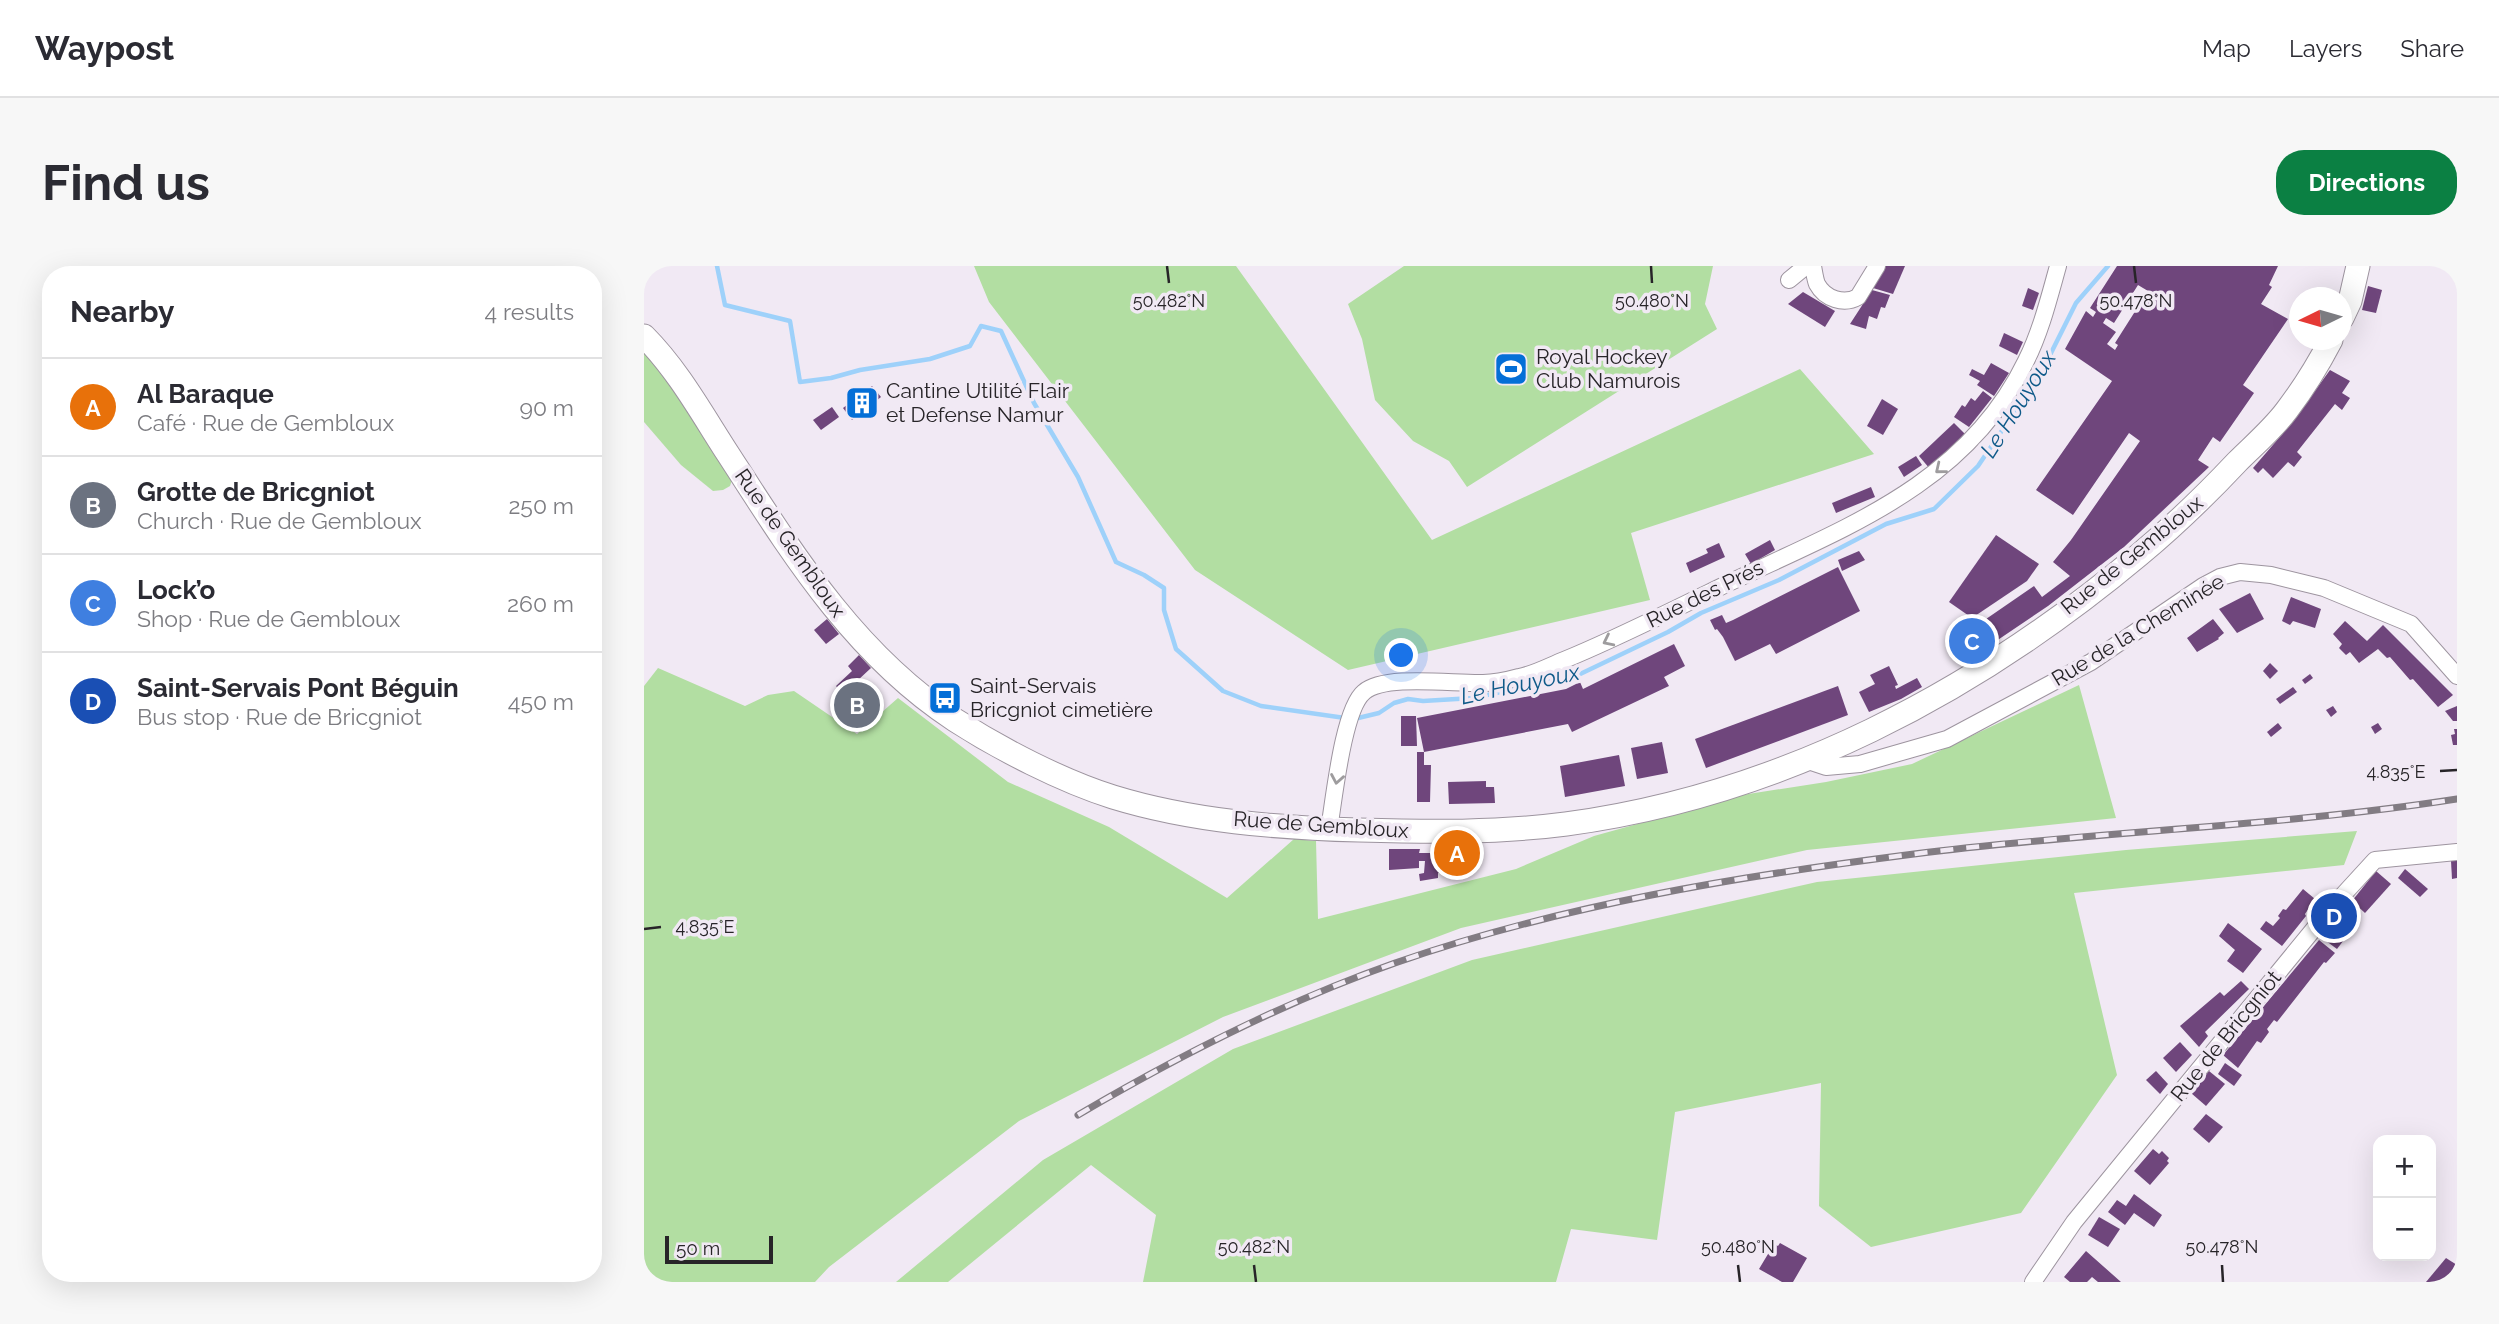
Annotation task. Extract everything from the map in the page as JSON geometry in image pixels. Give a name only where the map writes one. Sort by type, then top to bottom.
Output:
[{"type":"main road","points":[[2352,292],[2358,266]]},
{"type":"main road","name":"Rue de Gembloux","points":[[644,336],[683,384],[825,599],[890,668],[918,693],[954,719],[1007,750],[1109,796],[1203,816],[1329,829],[1483,830],[1562,824],[1625,814],[1683,801],[1805,760],[1874,730],[1956,686],[2096,591],[2188,514],[2286,411],[2325,350]]},
{"type":"street","points":[[1789,280],[1806,266]]},
{"type":"street","points":[[1813,266],[1817,284],[1827,295],[1845,302],[1858,298],[1877,266]]},
{"type":"street","name":"Rue des Prés","points":[[1329,829],[1346,729],[1361,694],[1374,684],[1486,684],[1522,677],[1600,645],[1879,510],[1923,482],[1959,454],[1979,433],[2011,388],[2044,317],[2058,266]]},
{"type":"street","name":"Rue de la Cheminée","points":[[1805,760],[1826,767],[1860,764],[1947,739],[2091,662],[2220,576],[2240,572],[2271,575],[2324,587],[2411,624],[2457,676]]},
{"type":"street","name":"Rue de Bricgniot","points":[[2033,1282],[2074,1222],[2331,908],[2375,860],[2457,852]]},
{"type":"green space","points":[[974,266],[1236,266],[1432,540],[1800,369],[1874,454],[1631,533],[1650,600],[1348,670],[1195,570],[989,302]]},
{"type":"green space","name":"Royal Hockey Club Namurois","points":[[1404,266],[1713,266],[1705,304],[1717,329],[1467,487],[1449,461],[1413,441],[1375,400],[1362,339],[1348,304]]},
{"type":"green space","points":[[644,344],[734,474],[730,486],[713,491],[681,465],[644,422]]},
{"type":"green space","points":[[658,668],[745,706],[768,695],[794,691],[857,734],[898,698],[1008,782],[1109,827],[1227,898],[1294,839],[1316,841],[1318,919],[1516,869],[1594,836],[1742,795],[1826,782],[1912,764],[2079,685],[2116,818],[1807,850],[1461,928],[1223,1017],[1019,1121],[829,1267],[815,1282],[644,1282],[644,686]]},
{"type":"green space","points":[[2357,831],[2344,865],[2074,893],[2117,1075],[2021,1213],[1871,1247],[1819,1206],[1821,1083],[1675,1112],[1657,1240],[1571,1229],[1556,1282],[1143,1282],[1156,1215],[1091,1165],[948,1282],[896,1282],[1043,1160],[1233,1049],[1472,960],[1817,882],[2126,850]]},
{"type":"building","points":[[1884,266],[1905,266],[1893,294],[1873,288]]},
{"type":"building","points":[[2117,266],[2278,266],[2269,285],[2272,287],[2261,304],[2288,319],[2243,385],[2254,393],[2220,442],[2213,437],[2198,460],[2209,467],[2124,547],[2048,606],[1971,658],[1957,639],[2034,586],[2042,597],[2070,576],[2053,562],[2140,441],[2129,433],[2073,515],[2036,490],[2112,381],[2065,349],[2086,311],[2093,317],[2096,312],[2090,308]],"holes":[[[2138,285],[2148,291],[2115,343],[2118,345],[2115,350],[2107,344],[2116,332],[2103,323],[2106,318],[2114,323]]]},
{"type":"building","points":[[2368,286],[2382,290],[2376,313],[2362,310]]},
{"type":"building","points":[[2028,288],[2039,293],[2033,310],[2022,306]]},
{"type":"building","points":[[1872,290],[1890,295],[1885,308],[1881,307],[1877,319],[1869,316],[1866,329],[1850,324]]},
{"type":"building","points":[[1803,292],[1835,311],[1825,327],[1788,304]]},
{"type":"building","points":[[2004,333],[2023,342],[2017,355],[1999,346]]},
{"type":"building","points":[[1991,363],[2009,373],[1994,396],[1977,385],[1980,381],[1969,375],[1972,369],[1984,375]]},
{"type":"building","points":[[2330,370],[2350,381],[2342,393],[2350,398],[2342,410],[2335,404],[2297,452],[2302,457],[2294,467],[2288,462],[2273,478],[2263,468],[2258,473],[2253,468],[2291,424]]},
{"type":"building","name":"Cantine Utilité Flair et Defense Namur","points":[[872,386],[881,397],[852,420],[843,408]]},
{"type":"building","points":[[1983,391],[1992,398],[1969,427],[1954,417],[1962,405],[1965,407],[1971,398],[1975,401]]},
{"type":"building","points":[[1882,399],[1898,409],[1883,435],[1867,426]]},
{"type":"building","points":[[832,407],[839,417],[821,430],[813,420]]},
{"type":"building","points":[[1954,423],[1966,435],[1930,469],[1919,456]]},
{"type":"building","points":[[1916,456],[1922,465],[1904,477],[1898,467]]},
{"type":"building","points":[[1871,487],[1875,497],[1836,513],[1832,503]]},
{"type":"building","points":[[1996,535],[2039,564],[2027,581],[1972,618],[1949,602]]},
{"type":"building","points":[[1770,540],[1775,550],[1751,564],[1745,554]]},
{"type":"building","points":[[1719,543],[1725,557],[1690,573],[1686,563],[1708,553],[1706,549]]},
{"type":"building","points":[[1859,551],[1865,560],[1842,571],[1838,560]]},
{"type":"building","points":[[1838,567],[1860,611],[1776,654],[1770,644],[1735,661],[1723,637],[1715,630],[1710,620],[1722,615],[1726,623]]},
{"type":"building","points":[[2250,593],[2264,619],[2237,633],[2219,609]]},
{"type":"building","points":[[2291,597],[2321,609],[2315,628],[2293,621],[2290,625],[2282,621]]},
{"type":"building","points":[[827,619],[839,634],[826,644],[814,630]]},
{"type":"building","points":[[2213,619],[2224,633],[2197,652],[2187,638]]},
{"type":"building","points":[[2345,621],[2367,641],[2383,625],[2453,695],[2438,707],[2413,679],[2410,680],[2390,657],[2387,658],[2378,649],[2359,663],[2350,652],[2346,655],[2339,648],[2342,644],[2333,634]]},
{"type":"building","points":[[1674,644],[1685,666],[1664,677],[1669,686],[1572,732],[1568,724],[1424,752],[1417,718],[1566,689],[1580,682],[1583,689]]},
{"type":"building","points":[[859,655],[871,668],[843,694],[836,686],[852,671],[848,666]]},
{"type":"building","points":[[2270,663],[2278,671],[2270,679],[2263,671]]},
{"type":"building","points":[[1889,666],[1898,685],[1895,686],[1896,689],[1917,678],[1922,687],[1869,712],[1859,692],[1875,684],[1870,675]]},
{"type":"building","points":[[2310,674],[2313,678],[2305,684],[2302,680]]},
{"type":"building","points":[[1838,686],[1848,715],[1706,768],[1695,739]]},
{"type":"building","points":[[2293,687],[2297,692],[2280,704],[2276,699]]},
{"type":"building","points":[[2333,706],[2337,712],[2331,717],[2326,710]]},
{"type":"building","points":[[2457,706],[2457,721],[2453,721],[2445,711]]},
{"type":"building","points":[[1401,716],[1416,716],[1417,746],[1401,746]]},
{"type":"building","points":[[2278,723],[2282,728],[2271,737],[2267,732]]},
{"type":"building","points":[[2378,723],[2382,729],[2375,734],[2371,727]]},
{"type":"building","points":[[2454,729],[2457,729],[2457,745],[2453,745],[2451,735],[2455,734]]},
{"type":"building","points":[[1662,742],[1668,773],[1637,779],[1631,748]]},
{"type":"building","points":[[1417,752],[1424,752],[1424,765],[1431,765],[1430,802],[1417,802]]},
{"type":"building","points":[[1619,755],[1625,786],[1565,797],[1560,766]]},
{"type":"building","points":[[1486,781],[1486,787],[1494,787],[1495,803],[1449,804],[1448,782]]},
{"type":"building","points":[[1435,844],[1472,844],[1471,871],[1438,873],[1438,878],[1420,881],[1419,874],[1424,873],[1425,861],[1419,861],[1419,868],[1389,870],[1389,849],[1420,849],[1419,853],[1436,853]]},
{"type":"building","points":[[2457,860],[2457,878],[2452,879],[2451,861]]},
{"type":"building","points":[[2405,869],[2428,889],[2420,897],[2398,878]]},
{"type":"building","points":[[2376,871],[2391,884],[2365,913],[2352,901]]},
{"type":"building","points":[[2303,889],[2315,899],[2306,916],[2282,946],[2260,929],[2266,921],[2273,926],[2283,909],[2286,910]]},
{"type":"building","points":[[2338,917],[2353,928],[2337,949],[2322,938]]},
{"type":"building","points":[[2228,923],[2262,949],[2243,973],[2227,961],[2235,950],[2219,936]]},
{"type":"building","points":[[2319,940],[2335,953],[2324,962],[2277,1022],[2274,1020],[2261,1043],[2257,1041],[2238,1068],[2223,1055]]},
{"type":"building","points":[[2241,981],[2249,989],[2205,1032],[2208,1036],[2199,1047],[2180,1026],[2220,992],[2224,996]]},
{"type":"building","points":[[2180,1042],[2192,1055],[2176,1072],[2163,1058]]},
{"type":"building","points":[[2225,1063],[2242,1075],[2234,1086],[2218,1074]]},
{"type":"building","points":[[2156,1071],[2168,1084],[2160,1094],[2146,1080]]},
{"type":"building","points":[[2209,1071],[2225,1084],[2206,1106],[2191,1093]]},
{"type":"building","points":[[2206,1114],[2223,1127],[2209,1143],[2193,1129]]},
{"type":"building","points":[[2153,1149],[2159,1154],[2162,1151],[2169,1158],[2169,1163],[2150,1185],[2134,1171]]},
{"type":"building","points":[[2134,1194],[2162,1215],[2154,1227],[2134,1213],[2125,1225],[2108,1212],[2117,1200],[2126,1206]]},
{"type":"building","points":[[2099,1217],[2120,1229],[2108,1247],[2088,1235]]},
{"type":"building","points":[[1780,1243],[1807,1258],[1793,1282],[1782,1282],[1759,1269],[1774,1244],[1778,1246]]},
{"type":"building","points":[[2086,1251],[2121,1282],[2098,1282],[2092,1277],[2087,1282],[2070,1282],[2064,1277]]},
{"type":"building","points":[[2446,1258],[2457,1265],[2457,1282],[2426,1282]]},
{"type":"waterway","name":"Le Houyoux","points":[[717,266],[725,305],[790,321],[800,382],[930,359],[970,346],[981,326],[1001,331],[1034,403],[1078,477],[1116,562],[1164,588],[1164,610],[1176,649],[1223,691],[1261,706],[1345,718]]},
{"type":"waterway","name":"Le Houyoux","points":[[1354,719],[1379,713],[1394,703],[1408,699],[1423,701],[1473,698],[1576,676],[1668,632],[1701,613],[1779,580],[1886,524],[1934,509],[1978,466],[2041,373],[2076,303],[2108,266]]},
{"type":"railway","points":[[1078,1115],[1233,1031],[1354,978],[1458,943],[1586,909],[1717,883],[1914,854],[2254,823],[2457,799]]},
{"type":"place","name":"Royal Hockey Club Namurois","points":[[1511,369]]},
{"type":"place","name":"Cantine Utilité Flair et Defense Namur","points":[[862,403]]},
{"type":"place","name":"Lock’o","points":[[1972,641]]},
{"type":"place","name":"Saint-Servais Bricgniot cimetière","points":[[945,698]]},
{"type":"place","name":"Grotte de Bricgniot","points":[[857,705]]},
{"type":"place","name":"Al Baraque","points":[[1457,853]]},
{"type":"place","name":"Saint-Servais Pont Béguin","points":[[2334,916]]}]
